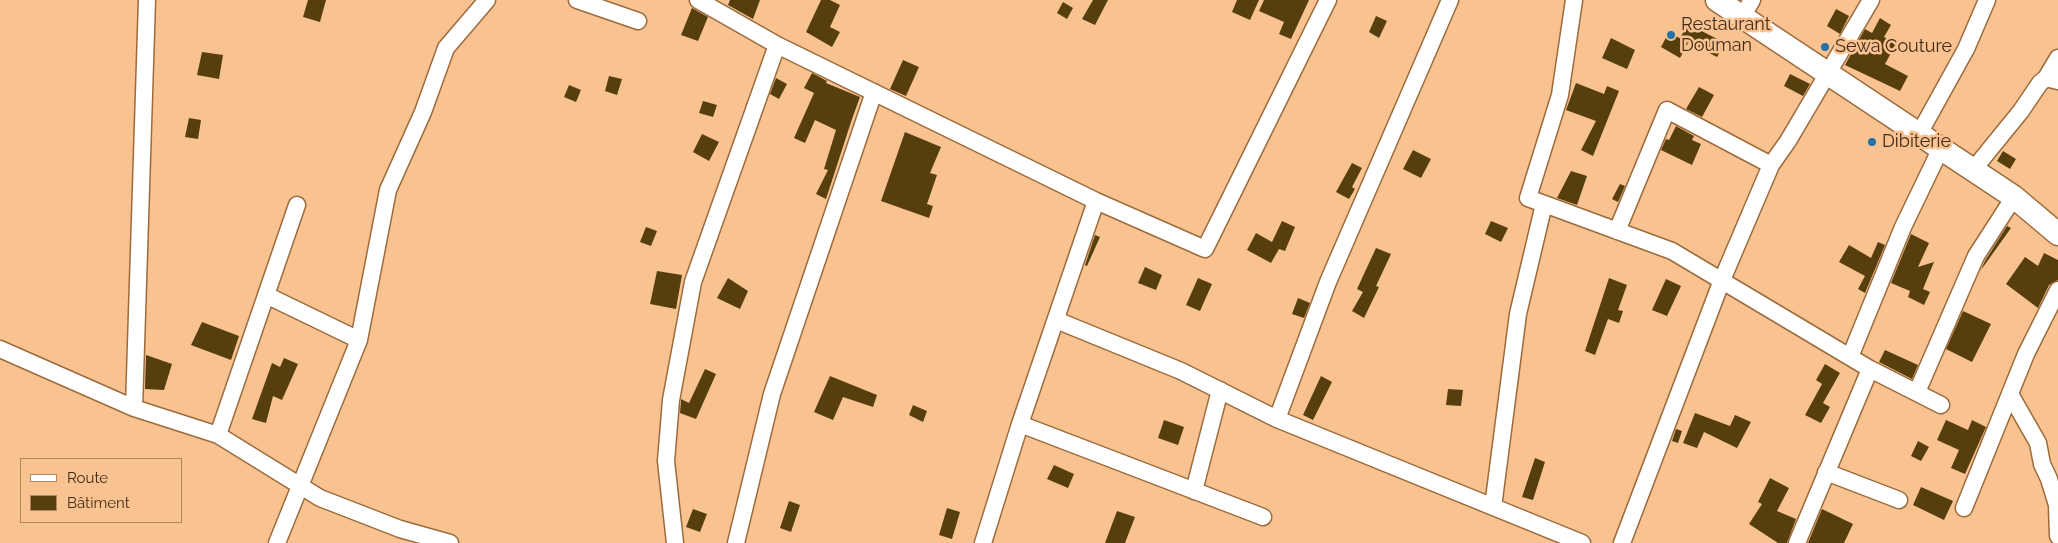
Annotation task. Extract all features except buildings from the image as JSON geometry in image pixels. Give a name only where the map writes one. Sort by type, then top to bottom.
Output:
[{"type":"street","points":[[134,408],[147,0]]},
{"type":"street","points":[[277,543],[359,340],[388,190],[424,112],[446,48],[487,0]]},
{"type":"street","points":[[577,0],[638,21]]},
{"type":"street","points":[[698,0],[777,45],[1096,201],[1204,249],[1328,0]]},
{"type":"street","points":[[1277,419],[1328,282],[1450,0]]},
{"type":"street","points":[[1574,0],[1560,94],[1528,198],[1672,252],[1870,369],[1941,405]]},
{"type":"street","points":[[1717,0],[1747,8],[1829,74],[2014,197],[2058,234]]},
{"type":"street","points":[[1622,543],[1722,280],[1771,165],[1788,141],[1872,0]]},
{"type":"street","points":[[1919,134],[1966,49],[1987,0]]},
{"type":"street","points":[[674,543],[666,461],[671,400],[692,282],[777,45]]},
{"type":"street","points":[[1973,170],[2052,79],[2058,58]]},
{"type":"street","points":[[736,543],[772,394],[874,92]]},
{"type":"street","points":[[1617,231],[1667,110],[1771,165]]},
{"type":"street","points":[[1850,357],[1902,227],[1941,148]]},
{"type":"street","points":[[1917,392],[1976,256],[2014,197]]},
{"type":"street","points":[[983,543],[1020,424],[1096,201]]},
{"type":"street","points":[[1493,507],[1518,314],[1544,204]]},
{"type":"street","points":[[218,435],[296,206]]},
{"type":"street","points":[[1964,508],[2026,354],[2058,290]]},
{"type":"street","points":[[266,295],[359,340]]},
{"type":"street","points":[[1056,320],[1181,371],[1277,419],[1582,543]]},
{"type":"street","points":[[0,350],[134,408],[218,435],[320,498],[400,529],[450,543]]},
{"type":"street","points":[[1797,543],[1870,369]]},
{"type":"street","points":[[1194,491],[1220,390]]},
{"type":"street","points":[[2010,394],[2038,443],[2042,464],[2057,505],[2058,536]]},
{"type":"street","points":[[1020,424],[1263,517]]},
{"type":"street","points":[[1826,472],[1899,500]]},
{"type":"place","name":"Restaurant Douman","points":[[1671,35]]},
{"type":"place","name":"Sewa Couture","points":[[1825,47]]},
{"type":"place","name":"Dibiterie","points":[[1872,142]]}]
